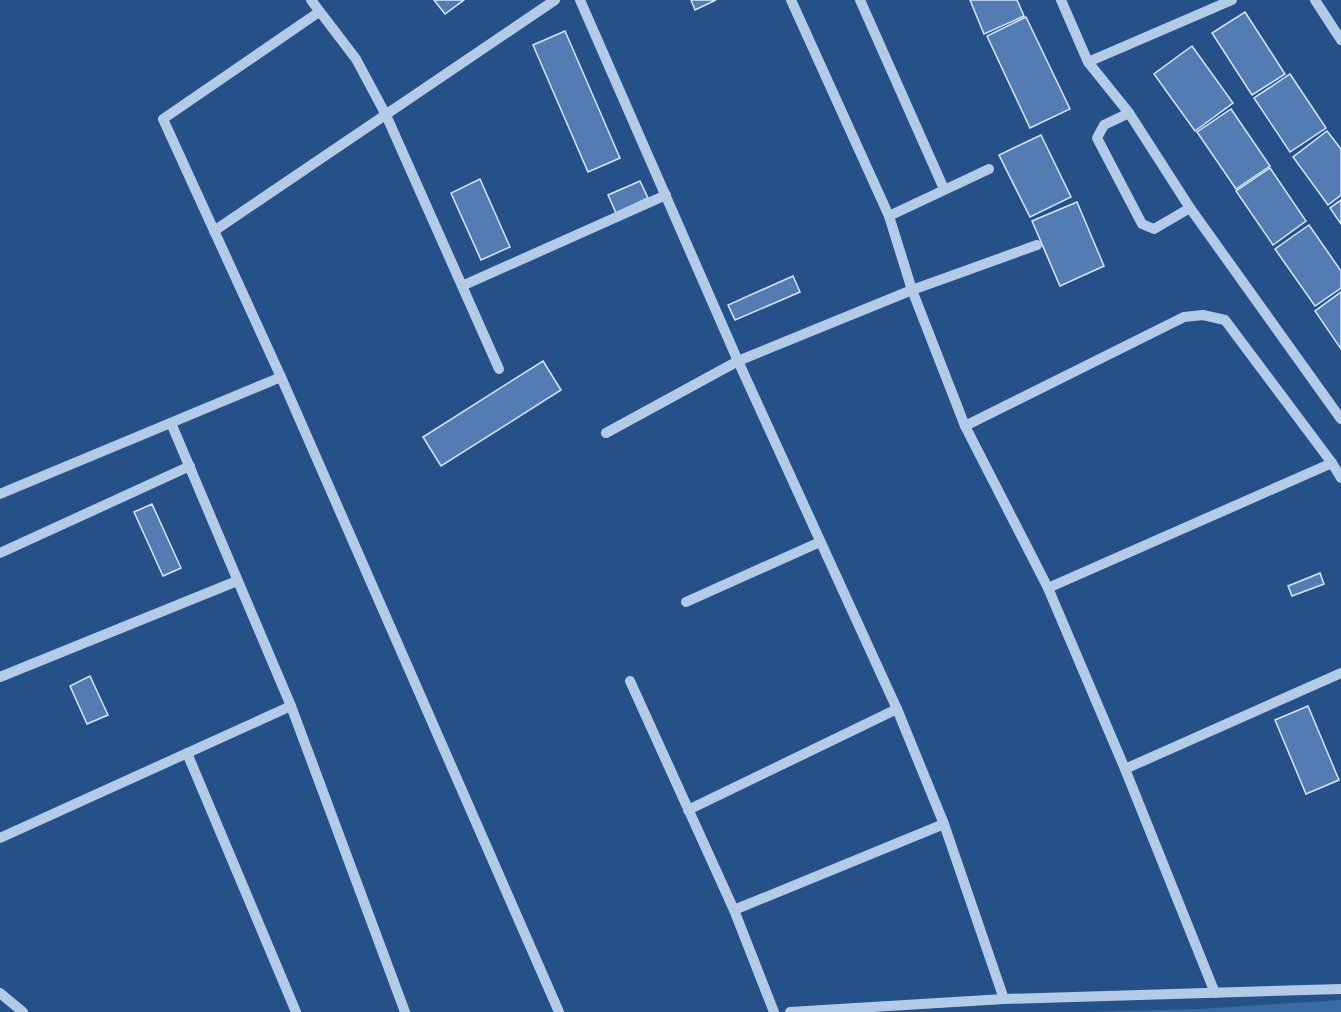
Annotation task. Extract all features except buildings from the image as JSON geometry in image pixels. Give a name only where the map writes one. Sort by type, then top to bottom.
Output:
[{"type":"street","points":[[311,0],[356,59],[386,115],[499,369]]},
{"type":"street","points":[[214,231],[555,0]]},
{"type":"street","points":[[580,0],[738,361],[897,710],[944,824],[1004,999]]},
{"type":"street","points":[[790,0],[889,216],[912,290],[965,426],[1048,588],[1125,769],[1215,993]]},
{"type":"street","points":[[860,0],[944,189]]},
{"type":"street","points":[[1061,0],[1088,62],[1129,113],[1190,208],[1341,419]]},
{"type":"street","points":[[1088,62],[1232,0]]},
{"type":"street","points":[[1315,0],[1341,40]]},
{"type":"street","points":[[319,12],[163,119],[281,377],[559,1012]]},
{"type":"street","points":[[1129,113],[1104,124],[1097,138],[1142,224],[1154,229],[1190,208]]},
{"type":"street","points":[[889,216],[989,168]]},
{"type":"street","points":[[462,286],[666,195]]},
{"type":"street","points":[[606,433],[738,361],[912,290],[1037,245]]},
{"type":"street","points":[[965,426],[1184,317],[1203,315],[1225,320],[1341,478]]},
{"type":"street","points":[[0,494],[281,377]]},
{"type":"street","points":[[171,423],[291,706],[405,1012]]},
{"type":"street","points":[[1048,588],[1332,463]]},
{"type":"street","points":[[0,553],[190,466]]},
{"type":"street","points":[[686,602],[820,542]]},
{"type":"street","points":[[0,677],[237,580]]},
{"type":"street","points":[[1125,769],[1341,674]]},
{"type":"street","points":[[630,681],[734,910],[774,1012]]},
{"type":"street","points":[[0,838],[291,706]]},
{"type":"street","points":[[688,810],[897,710]]},
{"type":"street","points":[[187,753],[296,1012]]},
{"type":"street","points":[[734,910],[944,824]]},
{"type":"street","points":[[790,1012],[1004,999],[1341,988]]},
{"type":"street","points":[[0,993],[23,1012]]},
{"type":"shaded area","points":[[1341,1000],[1341,1012],[1087,1012],[1199,1009]]}]
